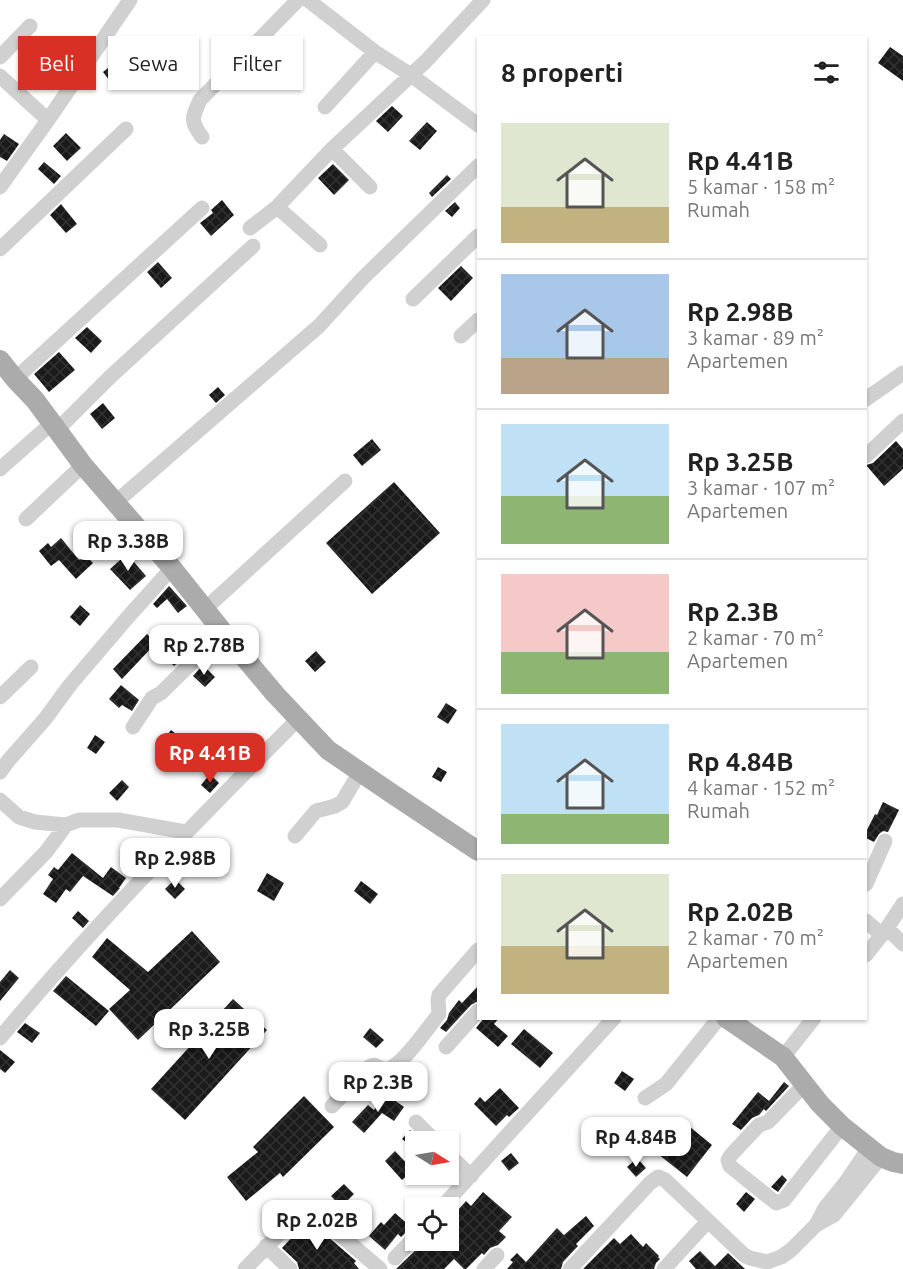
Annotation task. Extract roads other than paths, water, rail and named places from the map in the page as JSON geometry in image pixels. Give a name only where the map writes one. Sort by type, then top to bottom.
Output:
[{"type":"main road","points":[[0,360],[35,400],[84,465],[275,694],[328,750],[477,850]]},
{"type":"main road","points":[[729,1020],[783,1057],[820,1104],[842,1126],[875,1153],[903,1164]]},
{"type":"street","points":[[0,187],[130,0]]},
{"type":"street","points":[[202,137],[194,126],[194,114],[200,100],[298,0]]},
{"type":"street","points":[[308,0],[375,52],[411,75],[477,124]]},
{"type":"street","points":[[250,228],[277,207],[332,149],[426,61],[483,0]]},
{"type":"street","points":[[0,57],[30,26]]},
{"type":"street","points":[[325,107],[375,52]]},
{"type":"street","points":[[0,76],[48,120]]},
{"type":"street","points":[[0,249],[126,129]]},
{"type":"street","points":[[332,149],[370,187]]},
{"type":"street","points":[[116,502],[319,326],[362,279],[477,167]]},
{"type":"street","points":[[277,207],[320,245]]},
{"type":"street","points":[[15,379],[202,208]]},
{"type":"street","points":[[413,299],[477,237]]},
{"type":"street","points":[[0,469],[55,426],[253,246]]},
{"type":"street","points":[[461,336],[477,321]]},
{"type":"street","points":[[867,398],[903,374]]},
{"type":"street","points":[[867,455],[903,421]]},
{"type":"street","points":[[26,519],[84,465]]},
{"type":"street","points":[[205,609],[345,481]]},
{"type":"street","points":[[0,772],[77,677],[172,568]]},
{"type":"street","points":[[133,727],[152,698],[161,693],[223,632]]},
{"type":"street","points":[[0,697],[31,667]]},
{"type":"street","points":[[0,1038],[38,993],[186,832],[298,718]]},
{"type":"street","points":[[295,836],[316,811],[342,802],[360,771]]},
{"type":"street","points":[[0,800],[20,817],[35,822],[66,825],[79,820],[118,820],[186,832]]},
{"type":"street","points":[[0,899],[46,852],[66,825]]},
{"type":"street","points":[[867,882],[885,841]]},
{"type":"street","points":[[867,954],[885,932],[903,904]]},
{"type":"street","points":[[867,922],[903,944]]},
{"type":"street","points":[[332,1106],[369,1066],[389,1069],[403,1060],[439,1014],[440,995],[477,951]]},
{"type":"street","points":[[446,1047],[477,1012]]},
{"type":"street","points":[[451,1197],[612,1020]]},
{"type":"street","points":[[645,1098],[666,1084],[717,1020]]},
{"type":"street","points":[[783,1057],[812,1020]]},
{"type":"street","points":[[805,1084],[768,1122],[759,1125],[730,1155],[730,1166],[776,1203],[780,1203],[842,1126]]},
{"type":"street","points":[[416,1122],[425,1131]]},
{"type":"street","points":[[570,1269],[657,1177],[665,1180],[750,1258],[764,1265],[791,1250],[816,1225],[825,1208],[846,1182],[875,1153]]},
{"type":"street","points":[[459,1165],[471,1176]]},
{"type":"street","points":[[245,1269],[304,1208],[316,1214],[380,1269]]},
{"type":"street","points":[[664,1269],[708,1221]]},
{"type":"street","points":[[266,1246],[290,1269]]},
{"type":"street","points":[[395,1258],[405,1248]]},
{"type":"street","points":[[484,1269],[497,1255]]}]
